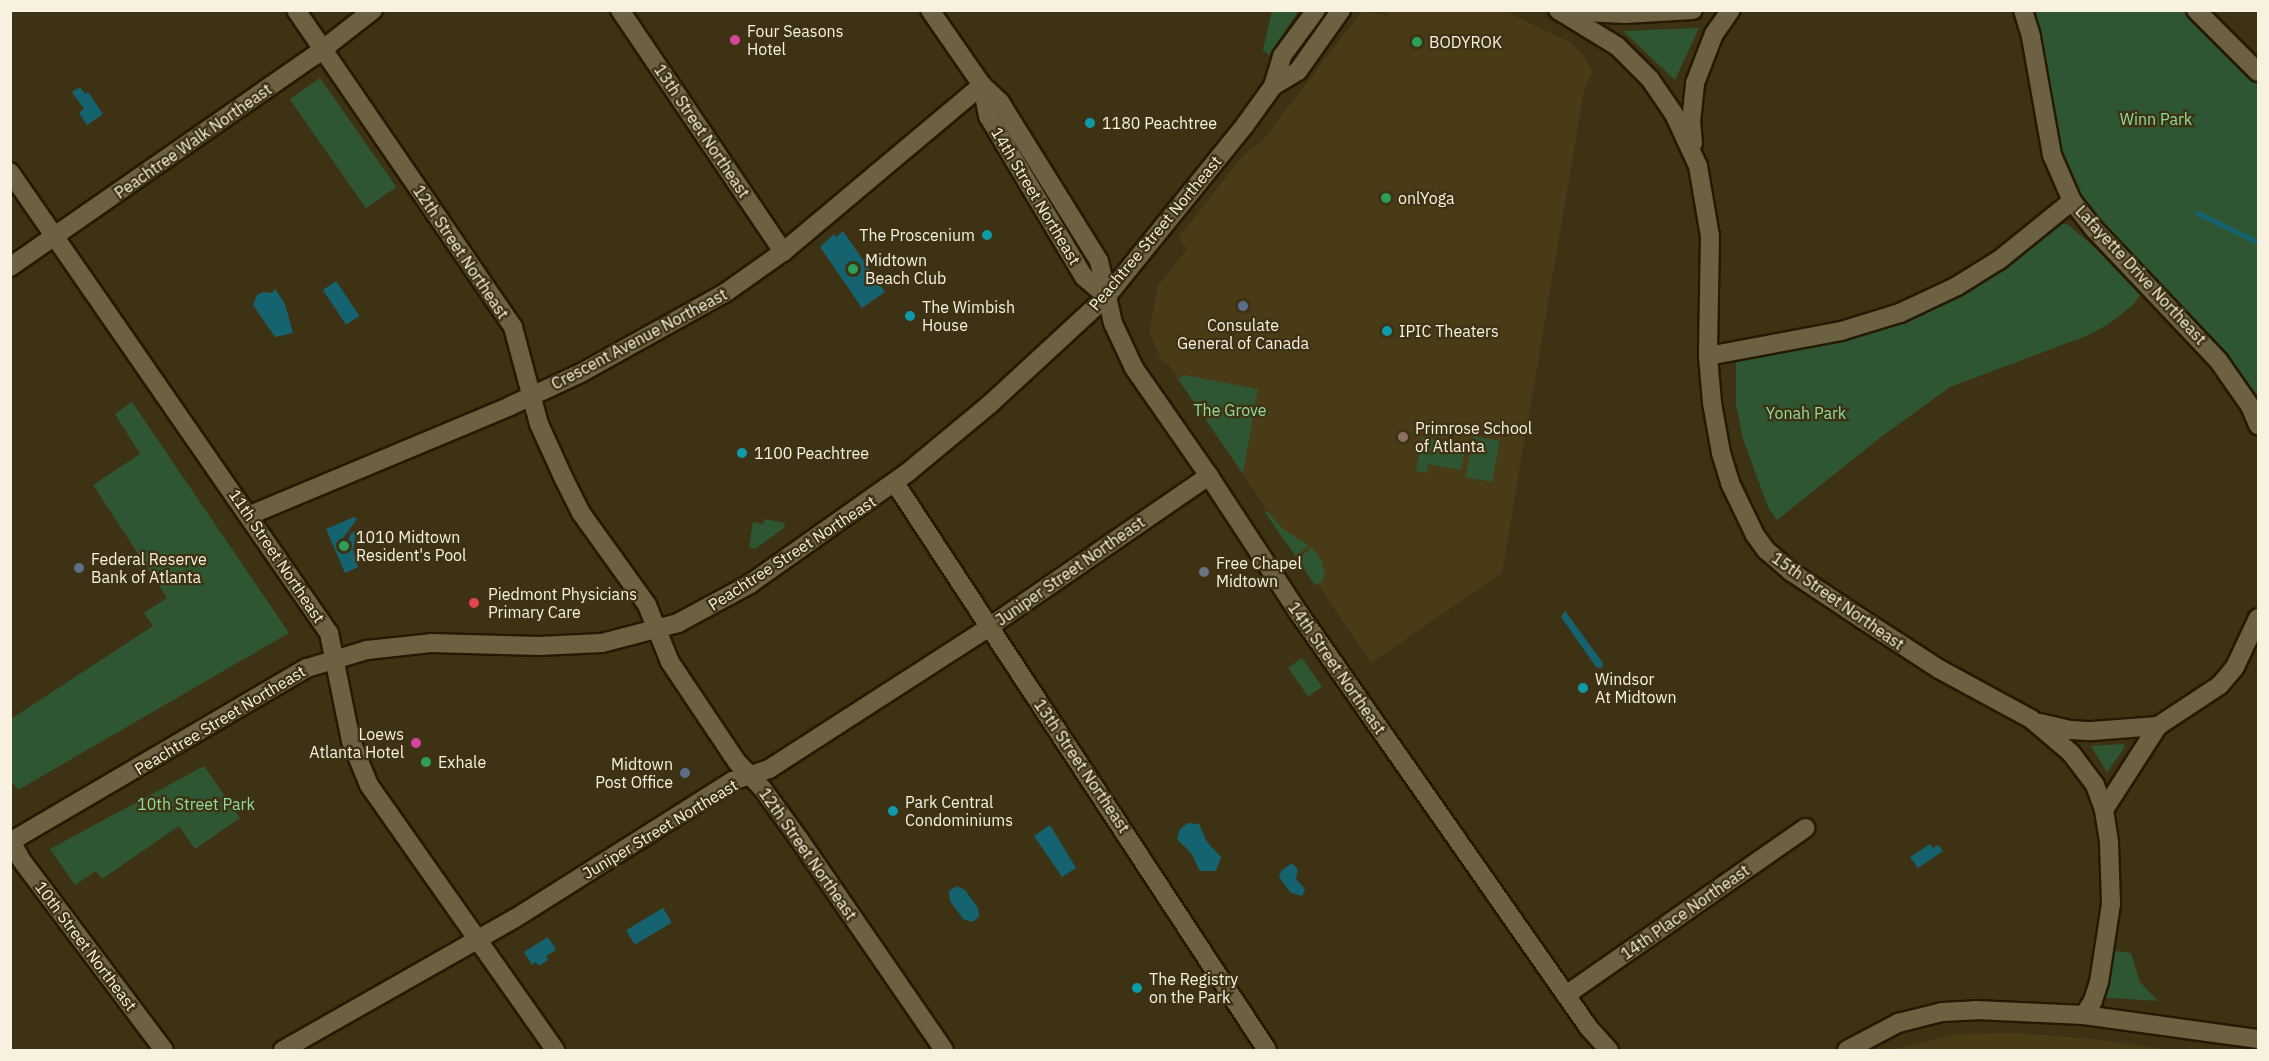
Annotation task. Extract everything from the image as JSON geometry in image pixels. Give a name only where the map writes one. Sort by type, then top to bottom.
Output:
[{"type":"street","name":"12th Street Northeast","points":[[296,10],[513,327],[539,424],[571,495],[647,606],[670,662],[737,762],[799,839],[944,1050]]},
{"type":"street","name":"Peachtree Walk Northeast","points":[[10,267],[322,49],[373,10]]},
{"type":"street","name":"13th Street Northeast","points":[[620,10],[783,252]]},
{"type":"street","name":"14th Street Northeast","points":[[930,10],[982,85],[988,116],[1084,277],[1107,296],[1116,331],[1134,368],[1209,476],[1304,621],[1589,1028],[1609,1050]]},
{"type":"street","name":"Peachtree Street Northeast","points":[[11,841],[307,668],[367,651],[430,643],[574,645],[602,643],[688,620],[750,584],[895,483],[990,404],[1107,296],[1245,125],[1273,86],[1282,56],[1316,10]]},
{"type":"street","name":"Peachtree Street Northeast","points":[[1273,86],[1298,71],[1341,10]]},
{"type":"street","points":[[1559,11],[1626,14],[1693,10]]},
{"type":"street","points":[[1698,166],[1691,122],[1695,83],[1714,34],[1731,10]]},
{"type":"street","name":"Lafayette Drive Northeast","points":[[2023,10],[2031,37],[2052,155],[2072,201],[2093,228],[2218,360],[2250,406],[2259,425]]},
{"type":"street","points":[[2196,10],[2259,72]]},
{"type":"street","name":"15th Street Northeast","points":[[1559,11],[1617,46],[1650,79],[1674,114],[1698,166],[1710,236],[1708,356],[1712,403],[1724,463],[1744,517],[1766,550],[1790,571],[1939,669],[2031,719],[2083,766],[2095,785],[2104,810],[2112,880],[2106,944],[2096,992],[2084,1016]]},
{"type":"street","name":"Crescent Avenue Northeast","points":[[250,516],[582,373],[725,293],[783,252],[982,85]]},
{"type":"street","name":"11th Street Northeast","points":[[10,172],[250,516],[328,633],[348,730],[363,772],[555,1050]]},
{"type":"street","points":[[1708,356],[1841,332],[1900,313],[1992,265],[2072,201]]},
{"type":"street","name":"Juniper Street Northeast","points":[[283,1050],[478,940],[732,782],[769,769],[989,627],[1209,476]]},
{"type":"street","name":"13th Street Northeast","points":[[895,483],[1267,1050]]},
{"type":"street","points":[[2104,810],[2158,726],[2220,685],[2235,667],[2255,640],[2259,618]]},
{"type":"street","points":[[2031,719],[2070,730],[2158,726]]},
{"type":"street","name":"14th Place Northeast","points":[[1566,995],[1805,828]]},
{"type":"street","name":"10th Street Northeast","points":[[11,841],[22,861],[164,1050]]},
{"type":"street","points":[[1847,1050],[1898,1023],[1942,1012],[1976,1010],[2084,1016],[2259,1039]]},
{"type":"street","name":"14th Street Northeast","points":[[1589,1028],[1599,1050]]},
{"type":"shaded area","points":[[1362,11],[1387,16],[1388,12],[1505,11],[1569,42],[1584,55],[1592,72],[1584,91],[1502,573],[1371,663],[1168,364],[1163,363],[1149,332],[1158,286],[1187,249],[1179,237],[1243,156],[1263,140]]},
{"type":"shaded area","points":[[2016,1033],[2094,1039],[2169,1050],[1896,1049],[1957,1034]]},
{"type":"green space","points":[[1272,11],[1298,11],[1269,55],[1263,50]]},
{"type":"green space","name":"Winn Park","points":[[2017,11],[2197,11],[2258,74],[2258,421],[2071,197]]},
{"type":"green space","points":[[1699,28],[1675,80],[1623,31]]},
{"type":"green space","points":[[320,78],[396,187],[366,208],[290,99]]},
{"type":"green space","name":"Yonah Park","points":[[2061,223],[2068,225],[2092,245],[2132,286],[2140,295],[2134,304],[2109,324],[2086,336],[1950,387],[1881,437],[1777,520],[1768,507],[1743,439],[1736,404],[1736,362],[1745,356],[1856,337],[1908,321],[1982,282]]},
{"type":"green space","name":"The Grove","points":[[1185,375],[1258,389],[1243,474],[1178,379]]},
{"type":"green space","points":[[132,402],[289,633],[18,790],[11,781],[11,719],[153,626],[144,613],[167,598],[93,485],[140,454],[115,414]]},
{"type":"green space","points":[[1473,436],[1500,441],[1492,482],[1466,477]]},
{"type":"green space","points":[[1422,437],[1466,445],[1461,470],[1428,464],[1427,473],[1416,471]]},
{"type":"green space","points":[[1264,511],[1268,512],[1283,529],[1308,545],[1296,557]]},
{"type":"green space","points":[[764,519],[785,523],[784,528],[755,549],[749,547],[753,522],[763,524]]},
{"type":"green space","points":[[1311,547],[1321,559],[1325,573],[1323,581],[1315,585],[1298,560]]},
{"type":"green space","points":[[1302,658],[1322,687],[1308,696],[1288,668]]},
{"type":"green space","points":[[2123,744],[2125,747],[2107,772],[2091,746]]},
{"type":"green space","name":"10th Street Park","points":[[204,766],[240,818],[195,849],[179,826],[102,879],[96,871],[75,885],[50,849]]},
{"type":"green space","points":[[2116,951],[2131,953],[2140,982],[2158,1001],[2098,997],[2112,954]]},
{"type":"water","points":[[80,87],[85,94],[88,92],[103,114],[87,125],[79,113],[84,109],[72,92]]},
{"type":"water","name":"Midtown Beach Club","points":[[843,231],[885,292],[862,308],[820,247],[834,234],[836,237]]},
{"type":"water","points":[[336,281],[359,316],[346,325],[323,290]]},
{"type":"water","points":[[275,289],[285,304],[293,333],[275,337],[253,305],[257,295],[263,292],[272,293]]},
{"type":"water","name":"1010 Midtown Resident's Pool","points":[[354,517],[357,519],[343,538],[348,540],[352,532],[356,534],[353,550],[358,567],[345,573],[326,529]]},
{"type":"water","points":[[1565,611],[1603,663],[1602,668],[1596,667],[1561,617]]},
{"type":"water","points":[[1188,823],[1199,824],[1207,842],[1221,857],[1216,871],[1200,871],[1191,853],[1177,839],[1180,829]]},
{"type":"water","points":[[1050,825],[1076,868],[1062,877],[1034,836]]},
{"type":"water","points":[[1930,844],[1933,848],[1938,845],[1943,851],[1918,868],[1910,857]]},
{"type":"water","points":[[1292,863],[1298,870],[1296,879],[1305,889],[1302,896],[1291,893],[1279,877],[1281,871]]},
{"type":"water","points":[[957,886],[965,890],[978,908],[979,917],[972,922],[963,919],[950,901],[949,891]]},
{"type":"water","points":[[663,908],[672,923],[635,945],[626,930]]},
{"type":"water","points":[[548,937],[556,950],[546,956],[548,960],[539,966],[536,962],[532,965],[524,952]]},
{"type":"waterway","points":[[2198,213],[2258,242]]},
{"type":"place","name":"Four Seasons Hotel","points":[[735,40]]},
{"type":"place","name":"BODYROK","points":[[1417,42]]},
{"type":"place","name":"1180 Peachtree","points":[[1090,123]]},
{"type":"place","name":"onlYoga","points":[[1386,198]]},
{"type":"place","name":"The Proscenium","points":[[987,235]]},
{"type":"place","name":"Midtown Beach Club","points":[[853,269]]},
{"type":"place","name":"Consulate General of Canada","points":[[1243,306]]},
{"type":"place","name":"The Wimbish House","points":[[910,316]]},
{"type":"place","name":"IPIC Theaters","points":[[1387,331]]},
{"type":"place","name":"Primrose School of Atlanta","points":[[1403,437]]},
{"type":"place","name":"1100 Peachtree","points":[[742,453]]},
{"type":"place","name":"1010 Midtown Resident's Pool","points":[[344,546]]},
{"type":"place","name":"Federal Reserve Bank of Atlanta","points":[[79,568]]},
{"type":"place","name":"Free Chapel Midtown","points":[[1204,572]]},
{"type":"place","name":"Piedmont Physicians Primary Care","points":[[474,603]]},
{"type":"place","name":"Windsor At Midtown","points":[[1583,688]]},
{"type":"place","name":"Loews Atlanta Hotel","points":[[416,743]]},
{"type":"place","name":"Exhale","points":[[426,762]]},
{"type":"place","name":"Midtown Post Office","points":[[685,773]]},
{"type":"place","name":"Park Central Condominiums","points":[[893,811]]},
{"type":"place","name":"The Registry on the Park","points":[[1137,988]]}]
